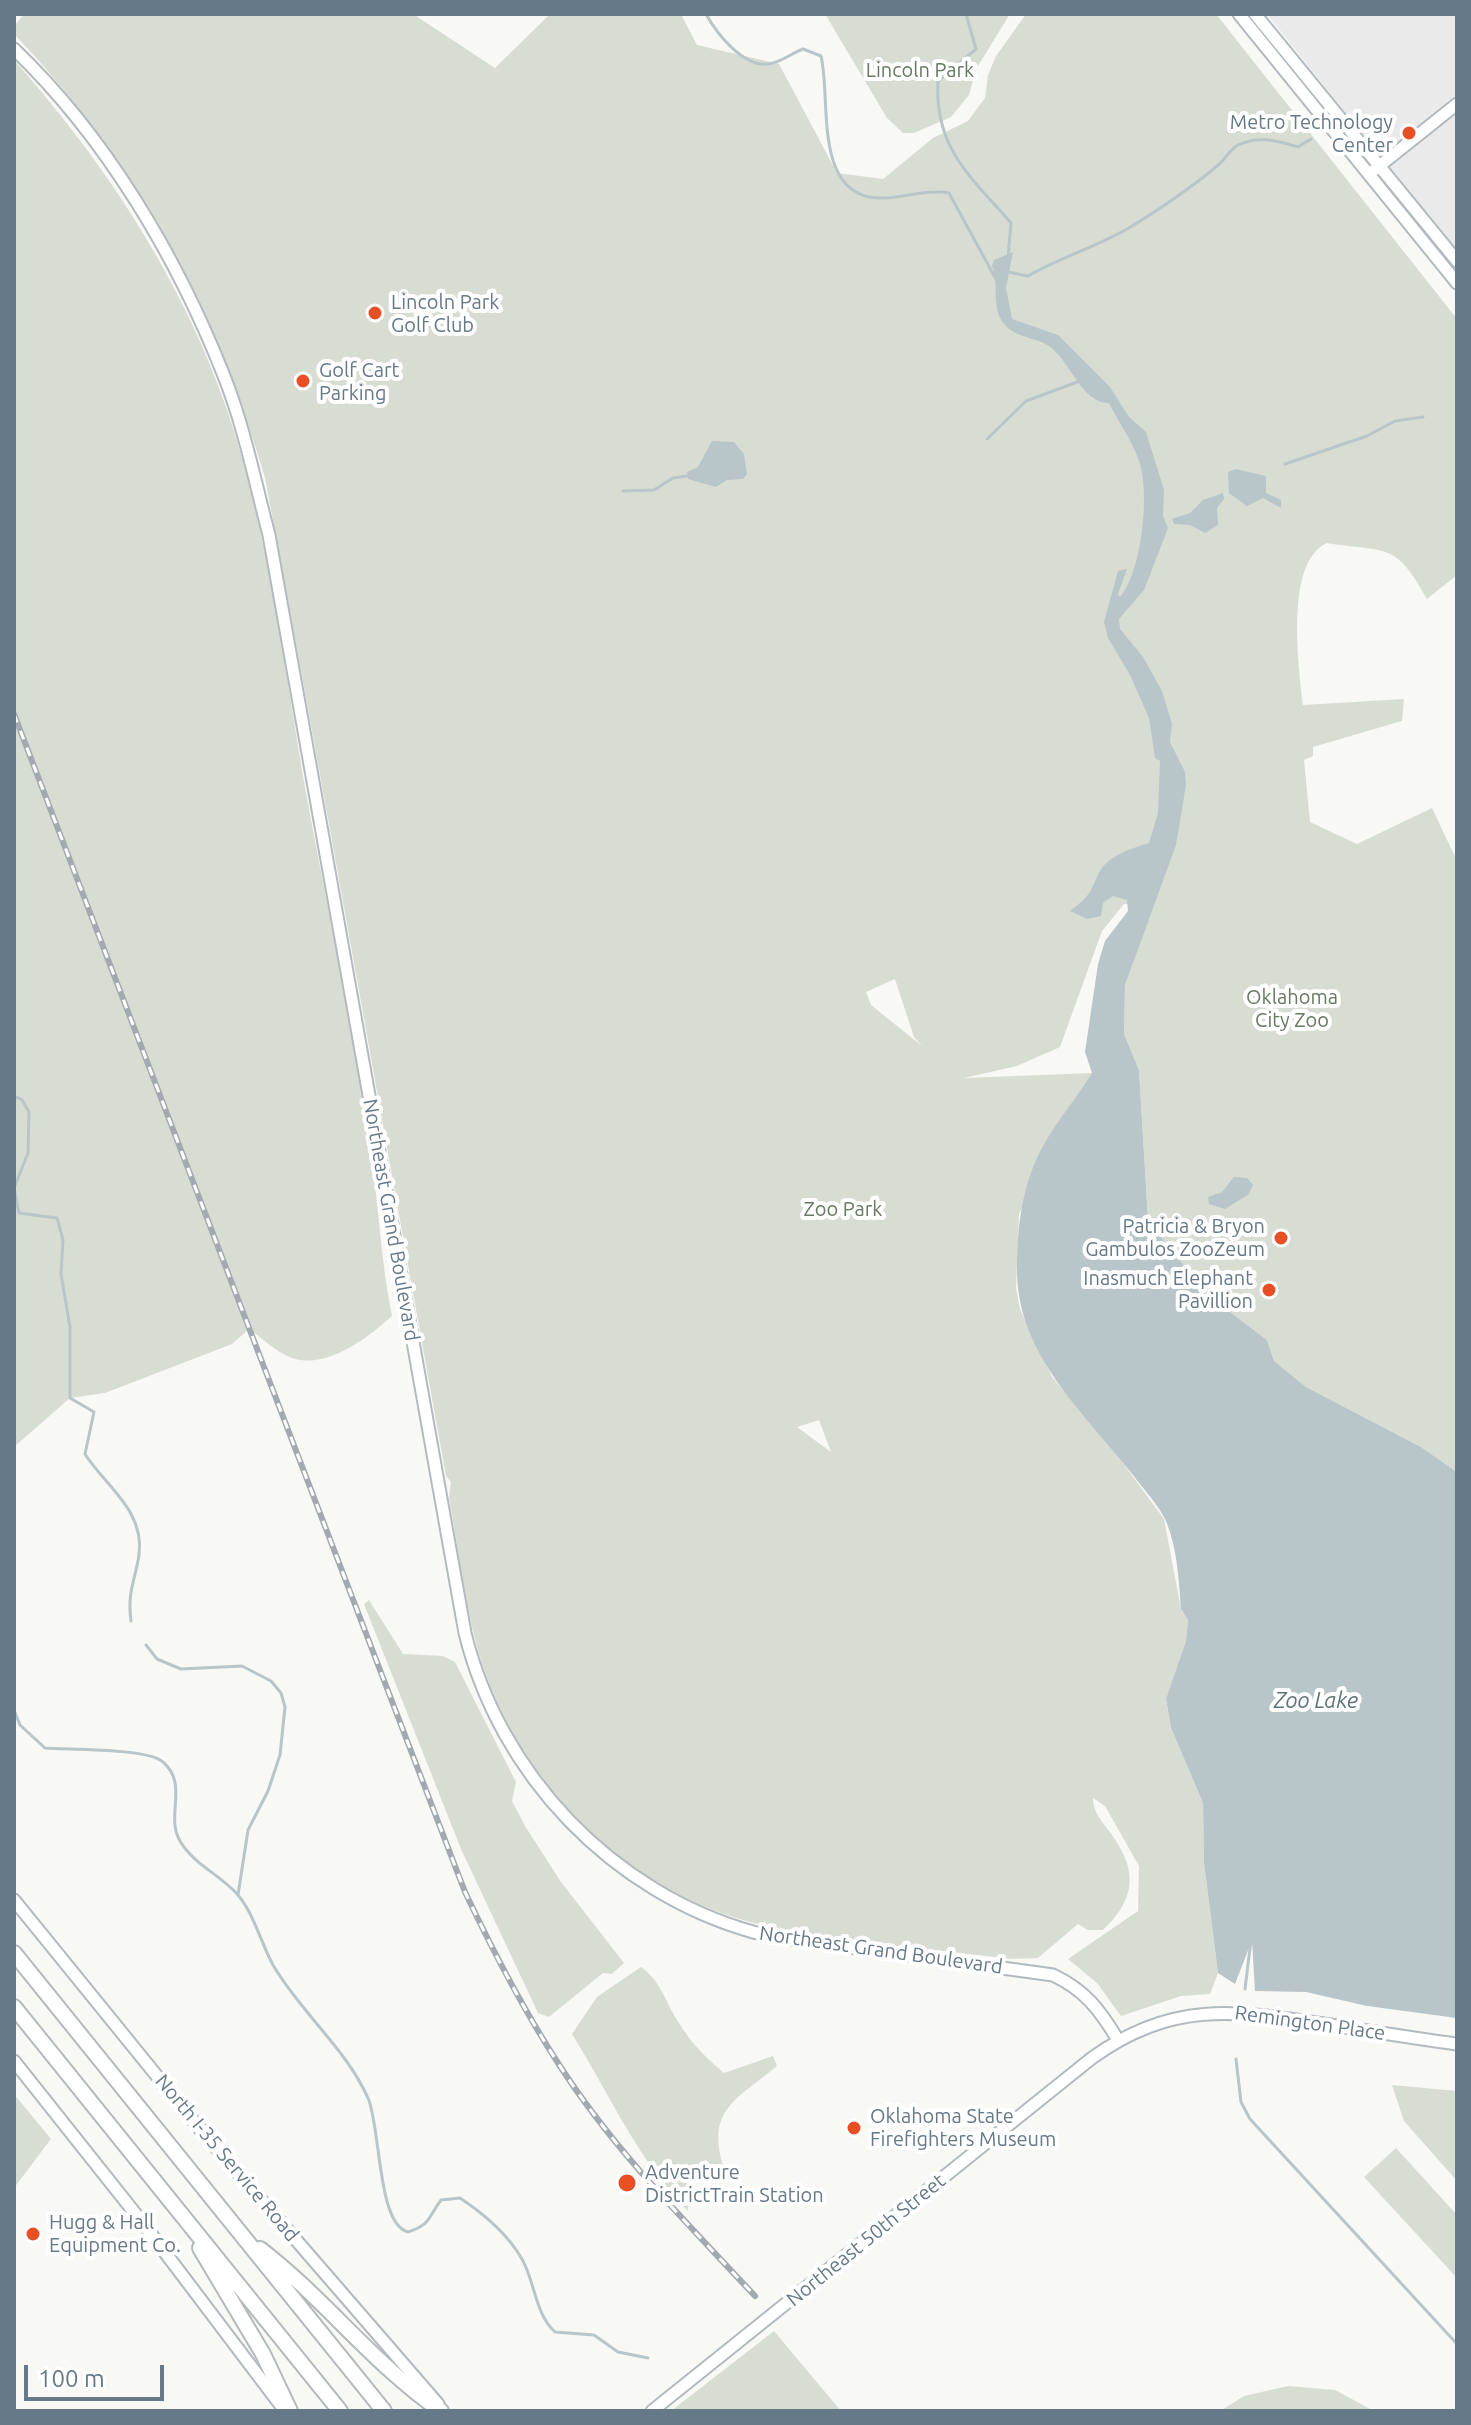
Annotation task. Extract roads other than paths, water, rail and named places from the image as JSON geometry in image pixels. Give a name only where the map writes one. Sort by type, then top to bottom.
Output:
[{"type":"highway","points":[[14,1953],[384,2411]]},
{"type":"highway","points":[[14,2007],[340,2411]]},
{"type":"highway","points":[[185,2220],[218,2283],[263,2354],[287,2411]]},
{"type":"highway","points":[[238,2232],[287,2270],[410,2390],[442,2411]]},
{"type":"main road","points":[[1239,14],[1457,261]]},
{"type":"main road","points":[[1255,14],[1457,283]]},
{"type":"main road","name":"Northeast Grand Boulevard","points":[[14,49],[115,169],[163,247],[225,377],[272,550],[465,1633],[474,1670],[494,1717],[536,1782],[571,1824],[642,1882],[689,1908],[756,1933],[1053,1975],[1073,1984],[1093,2000],[1118,2040]]},
{"type":"main road","points":[[1374,170],[1457,104]]},
{"type":"main road","name":"North I-35 Service Road","points":[[14,1900],[200,2129],[364,2314],[442,2411]]},
{"type":"main road","name":"Remington Place","points":[[1118,2040],[1161,2021],[1226,2012],[1457,2044]]},
{"type":"main road","name":"Northeast 50th Street","points":[[652,2411],[1118,2040]]},
{"type":"main road","points":[[14,2061],[136,2213],[287,2411]]},
{"type":"water","name":"Zoo Lake","points":[[1013,252],[1006,288],[1012,319],[1058,335],[1110,387],[1129,417],[1146,432],[1164,490],[1163,516],[1168,528],[1144,590],[1119,619],[1120,629],[1143,657],[1162,691],[1172,724],[1170,742],[1185,772],[1186,785],[1176,845],[1125,985],[1124,1034],[1139,1070],[1148,1221],[1209,1296],[1267,1340],[1274,1361],[1306,1387],[1421,1447],[1457,1472],[1457,2018],[1367,2006],[1306,1992],[1255,1991],[1252,1940],[1235,1984],[1218,1973],[1204,1863],[1203,1803],[1171,1728],[1166,1699],[1186,1641],[1188,1620],[1181,1609],[1172,1540],[1165,1519],[1154,1502],[1057,1382],[1029,1331],[1021,1303],[1017,1273],[1018,1244],[1026,1188],[1042,1148],[1092,1073],[1085,1052],[1098,964],[1105,941],[1128,911],[1127,900],[1113,896],[1103,903],[1101,916],[1087,919],[1070,911],[1087,896],[1106,864],[1119,854],[1149,843],[1158,813],[1160,761],[1155,758],[1149,718],[1130,675],[1108,638],[1104,622],[1118,571],[1127,569],[1118,594],[1120,597],[1128,585],[1139,550],[1144,490],[1138,458],[1109,403],[1099,401],[1083,389],[1049,346],[1015,332],[1000,319],[992,266],[994,260]]},
{"type":"water","points":[[712,441],[734,442],[744,454],[747,474],[743,479],[727,480],[716,487],[688,479],[687,472],[698,467]]},
{"type":"water","points":[[1236,469],[1266,476],[1266,493],[1281,500],[1281,508],[1263,498],[1247,506],[1229,493],[1228,472]]},
{"type":"water","points":[[1223,493],[1224,499],[1217,508],[1218,525],[1205,533],[1190,525],[1174,524],[1172,519],[1190,513],[1203,500]]},
{"type":"water","points":[[1234,1177],[1247,1178],[1253,1185],[1248,1195],[1225,1209],[1209,1204],[1208,1197],[1222,1192]]},
{"type":"waterway","points":[[706,14],[732,48],[759,64],[781,60],[803,49],[821,56],[828,137],[840,176],[852,189],[869,197],[949,193],[998,283]]},
{"type":"waterway","points":[[966,14],[976,49],[938,81],[938,104],[942,125],[958,160],[1011,223],[1008,258]]},
{"type":"waterway","points":[[1008,272],[1028,276],[1119,233],[1198,181],[1238,145],[1261,140],[1298,147],[1311,139]]},
{"type":"waterway","points":[[987,439],[1026,401],[1080,381]]},
{"type":"waterway","points":[[1285,464],[1367,436],[1395,421],[1423,417]]},
{"type":"waterway","points":[[623,491],[654,490],[673,478],[687,476]]},
{"type":"waterway","points":[[14,1096],[22,1100],[29,1112],[28,1153],[14,1188],[19,1213],[57,1218],[63,1240],[61,1274],[70,1327],[70,1398],[94,1412],[85,1454],[122,1500],[136,1525],[139,1555],[131,1594],[131,1621]]},
{"type":"waterway","points":[[146,1645],[157,1659],[181,1669],[242,1666],[271,1681],[281,1693],[285,1707],[280,1755],[268,1791],[248,1830],[238,1895]]},
{"type":"waterway","points":[[14,1710],[20,1725],[45,1748],[141,1754],[155,1757],[171,1771],[175,1780],[175,1821],[180,1841],[193,1857],[231,1888],[244,1903],[273,1965],[347,2062],[368,2098],[385,2194],[398,2225],[408,2232],[416,2229],[429,2219],[441,2200],[460,2198],[494,2225],[516,2250],[526,2268],[543,2316],[555,2332],[594,2335],[618,2352],[648,2358]]},
{"type":"waterway","points":[[1245,1989],[1251,1940]]},
{"type":"waterway","points":[[1236,2059],[1241,2102],[1250,2119],[1457,2344]]},
{"type":"railway","points":[[14,714],[465,1892],[521,2001],[579,2095],[651,2184],[755,2296]]},
{"type":"place","name":"Metro Technology Center","points":[[1409,133]]},
{"type":"place","name":"Lincoln Park Golf Club","points":[[375,313]]},
{"type":"place","name":"Golf Cart Parking","points":[[303,381]]},
{"type":"place","name":"Patricia & Bryon Gambulos ZooZeum","points":[[1281,1238]]},
{"type":"place","name":"Inasmuch Elephant Pavillion","points":[[1269,1290]]},
{"type":"place","name":"Oklahoma State Firefighters Museum","points":[[854,2128]]},
{"type":"place","name":"Adventure DistrictTrain Station","points":[[627,2183]]},
{"type":"place","name":"Hugg & Hall Equipment Co.","points":[[33,2234]]},
{"type":"park label","name":"Lincoln Park","points":[[920,70]]},
{"type":"park label","name":"Oklahoma City Zoo","points":[[1292,1008]]},
{"type":"park label","name":"Zoo Park","points":[[843,1209]]}]
